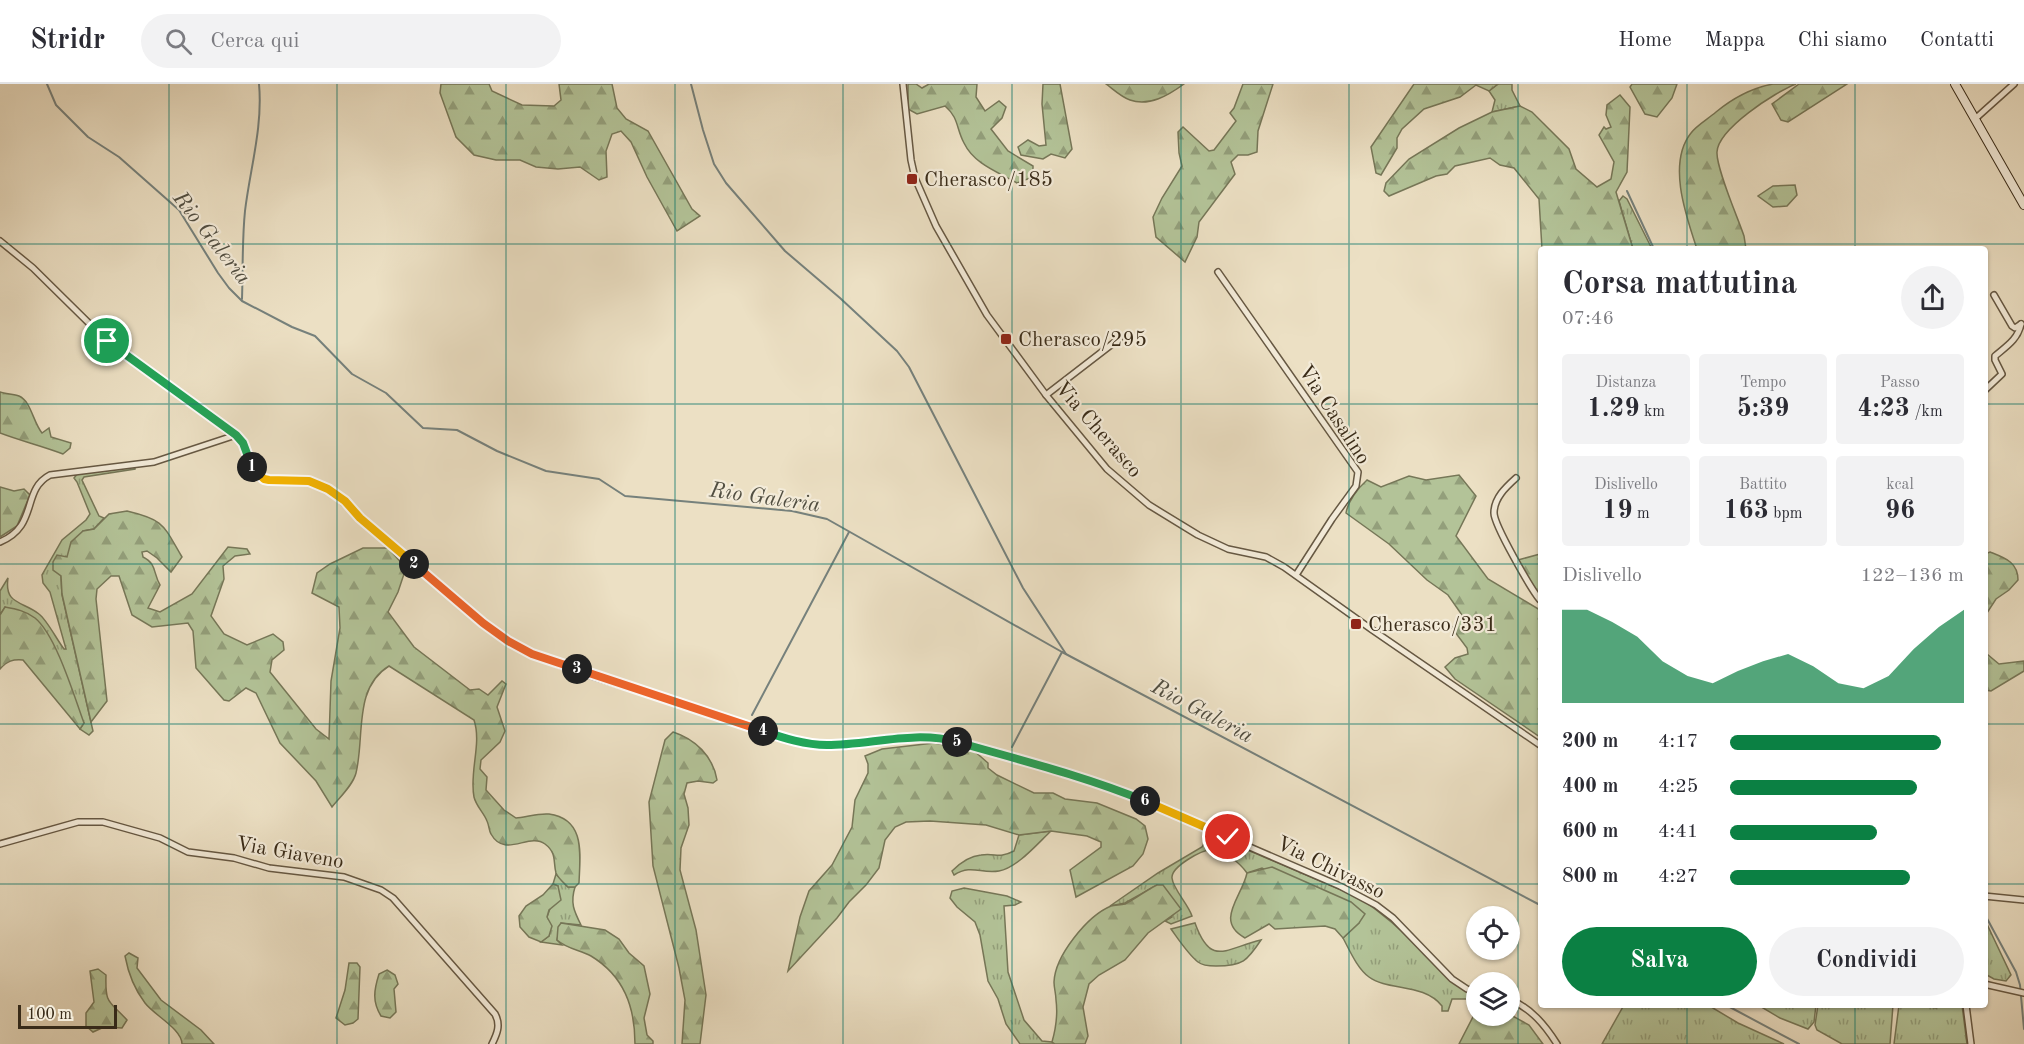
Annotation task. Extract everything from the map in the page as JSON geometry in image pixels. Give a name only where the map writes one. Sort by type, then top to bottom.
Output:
[{"type":"main road","points":[[1955,84],[2022,196],[2024,205]]},
{"type":"street","name":"Via Cherasco","points":[[903,84],[910,160],[915,178],[936,226],[987,315],[1046,395],[1107,469],[1149,505],[1217,544],[1228,549],[1266,557],[1296,575],[1538,744]]},
{"type":"street","points":[[1975,120],[2014,84]]},
{"type":"street","name":"Via Chivasso","points":[[0,242],[33,268],[107,341],[236,435],[243,443],[253,468],[264,479],[309,481],[328,489],[483,623],[508,641],[532,654],[803,743],[827,745],[925,737],[952,740],[1119,791],[1340,886],[1376,905],[1393,918],[1452,980],[1466,988]]},
{"type":"street","name":"Via Casalino","points":[[1218,272],[1354,463],[1358,472],[1356,486],[1296,575]]},
{"type":"street","points":[[1994,296],[2012,326],[2015,328],[2023,323]]},
{"type":"street","points":[[1988,387],[2002,375],[1995,356],[2015,339],[2023,323]]},
{"type":"street","points":[[1046,395],[1120,338]]},
{"type":"street","points":[[0,542],[15,534],[22,527],[37,486],[50,475],[154,462],[236,435]]},
{"type":"street","points":[[1516,478],[1499,496],[1495,504],[1494,515],[1497,526],[1527,582],[1538,597]]},
{"type":"street","name":"Via Giaveno","points":[[0,844],[78,822],[103,822],[160,838],[188,852],[231,858],[269,868],[337,875],[381,890],[393,898],[495,1014],[498,1029],[492,1044]]},
{"type":"street","points":[[1988,896],[2024,900]]},
{"type":"street","points":[[1988,985],[2024,993]]},
{"type":"street","points":[[1520,1004],[1535,1015],[1557,1044]]},
{"type":"street","points":[[1966,1008],[1971,1044]]},
{"type":"green space","points":[[441,84],[489,84],[492,91],[522,105],[554,106],[561,100],[559,84],[612,84],[617,108],[626,119],[648,131],[692,209],[700,216],[677,231],[647,177],[631,142],[621,131],[612,134],[606,151],[607,177],[599,180],[580,167],[558,169],[536,167],[520,160],[496,160],[474,155],[456,137],[440,93]]},
{"type":"green space","points":[[908,84],[916,84],[922,88],[929,84],[977,84],[976,97],[985,111],[999,101],[1006,107],[1002,118],[991,129],[1008,151],[1033,166],[1033,177],[1017,183],[980,162],[968,150],[961,138],[955,119],[945,106],[917,114],[908,109]]},
{"type":"green space","points":[[1043,84],[1060,84],[1072,149],[1065,158],[1051,154],[1043,159],[1021,155],[1018,147],[1028,140],[1039,146],[1046,145],[1042,104]]},
{"type":"green space","points":[[1106,84],[1184,84],[1165,96],[1151,101],[1137,102],[1120,95]]},
{"type":"green space","points":[[1243,84],[1273,84],[1258,131],[1257,152],[1238,155],[1231,162],[1235,174],[1199,222],[1197,237],[1185,262],[1156,237],[1153,217],[1182,166],[1178,132],[1183,127],[1209,151],[1214,150],[1236,121],[1230,113]]},
{"type":"green space","points":[[1414,84],[1498,84],[1489,91],[1476,85],[1460,97],[1424,109],[1402,129],[1397,138],[1397,148],[1381,175],[1376,173],[1371,147]]},
{"type":"green space","points":[[1498,84],[1512,84],[1512,90],[1520,106],[1492,112],[1495,100],[1489,91]]},
{"type":"green space","points":[[1632,84],[1677,84],[1672,98],[1657,117],[1645,114],[1630,87]]},
{"type":"green space","points":[[1796,84],[1762,103],[1737,122],[1720,143],[1717,152],[1720,169],[1746,246],[1696,246],[1684,206],[1679,174],[1684,145],[1696,127],[1729,102],[1765,86]]},
{"type":"green space","points":[[1799,84],[1847,84],[1788,122],[1781,120],[1772,104]]},
{"type":"green space","points":[[1620,95],[1630,107],[1627,172],[1616,192],[1632,246],[1542,246],[1539,199],[1514,168],[1500,165],[1490,158],[1455,166],[1447,174],[1436,176],[1389,196],[1384,191],[1386,183],[1409,159],[1459,128],[1492,112],[1520,106],[1532,112],[1569,149],[1576,169],[1597,187],[1611,179],[1614,162],[1599,135],[1604,127],[1606,129],[1611,127],[1606,115],[1607,105]]},
{"type":"green space","points":[[1795,185],[1797,195],[1787,206],[1773,207],[1758,196],[1773,186]]},
{"type":"green space","points":[[1623,196],[1627,199],[1650,246],[1632,246],[1619,201]]},
{"type":"green space","points":[[0,392],[17,395],[23,399],[42,433],[49,428],[51,437],[71,443],[70,448],[63,454],[0,433]]},
{"type":"green space","points":[[135,467],[135,469],[84,477],[82,480],[99,516],[104,518],[94,529],[83,531],[61,576],[62,595],[93,731],[89,735],[80,729],[84,723],[5,607],[0,615],[0,591],[8,578],[9,593],[12,598],[42,617],[66,649],[50,592],[43,583],[42,575],[62,540],[90,514],[74,478],[78,473]]},
{"type":"green space","points":[[1459,475],[1476,496],[1456,536],[1488,579],[1538,609],[1538,736],[1455,679],[1445,667],[1455,658],[1468,654],[1467,648],[1452,628],[1462,615],[1448,595],[1427,580],[1389,544],[1346,513],[1354,495],[1367,480],[1381,487],[1409,476],[1426,480]]},
{"type":"green space","points":[[0,487],[14,491],[24,489],[30,495],[17,526],[0,537]]},
{"type":"green space","points":[[127,511],[149,517],[162,525],[182,557],[171,572],[147,551],[142,552],[143,557],[153,566],[160,585],[148,608],[160,612],[192,594],[228,547],[247,549],[250,554],[235,556],[223,566],[224,579],[211,616],[224,634],[247,645],[273,634],[283,642],[284,650],[272,660],[270,672],[316,729],[329,739],[331,681],[340,628],[339,607],[312,593],[317,573],[363,548],[388,548],[406,568],[388,612],[414,647],[470,690],[479,689],[488,695],[502,681],[506,684],[497,707],[505,731],[500,742],[481,760],[480,769],[487,777],[486,790],[504,810],[516,818],[549,814],[561,817],[569,823],[575,831],[580,850],[579,883],[575,887],[568,887],[560,879],[556,873],[553,854],[545,844],[532,841],[503,844],[491,834],[486,818],[474,797],[473,778],[477,739],[474,720],[389,666],[378,675],[370,687],[362,714],[356,773],[332,807],[316,781],[280,743],[256,693],[246,688],[229,701],[224,700],[196,668],[193,631],[188,623],[152,627],[132,615],[119,576],[111,576],[97,589],[96,599],[107,701],[91,722],[62,594],[61,576],[53,570],[53,562],[57,555],[67,557],[71,542],[83,531],[94,529],[109,514]]},
{"type":"green space","points":[[1988,553],[2005,559],[2013,565],[2018,580],[1996,599],[1988,611]]},
{"type":"green space","points":[[1538,555],[1538,593],[1531,585],[1518,560]]},
{"type":"green space","points":[[5,607],[32,616],[43,626],[64,667],[84,723],[80,729],[23,660],[10,661],[0,669],[0,615]]},
{"type":"green space","points":[[1988,655],[1999,664],[2024,661],[2024,671],[1991,691],[1988,690]]},
{"type":"green space","points":[[673,732],[689,739],[702,750],[712,763],[717,780],[713,783],[698,781],[687,783],[684,794],[689,825],[681,848],[680,870],[696,930],[706,995],[700,1044],[682,1044],[685,1000],[653,866],[649,802],[665,740]]},
{"type":"green space","points":[[934,743],[973,750],[988,763],[988,768],[997,775],[1034,793],[1053,793],[1065,799],[1097,803],[1136,819],[1145,826],[1148,839],[1143,854],[1133,866],[1076,897],[1070,870],[1101,847],[1101,842],[1087,836],[1051,831],[1019,835],[986,825],[930,821],[906,822],[895,827],[885,840],[879,868],[866,885],[788,971],[800,917],[809,891],[832,865],[852,827],[855,800],[868,773],[865,756],[882,749]]},
{"type":"green space","points":[[1051,831],[1027,854],[1006,869],[992,872],[966,870],[954,875],[952,871],[973,857],[1001,855],[1014,851],[1019,835]]},
{"type":"green space","points":[[1205,836],[1222,839],[1358,897],[1401,930],[1447,976],[1466,990],[1466,999],[1452,999],[1448,1011],[1442,1011],[1442,1006],[1426,994],[1386,984],[1369,977],[1357,964],[1343,938],[1359,923],[1262,868],[1247,873],[1222,852],[1207,850],[1182,864],[1173,874],[1175,887],[1192,916],[1171,924],[1165,921],[1172,917],[1157,885],[1125,903],[1110,906],[1158,873],[1202,847],[1206,840]]},
{"type":"green space","points":[[1272,867],[1351,902],[1365,914],[1343,938],[1335,929],[1325,926],[1275,929],[1269,924],[1245,938],[1236,931],[1232,924],[1232,908],[1247,873]]},
{"type":"green space","points":[[556,874],[568,887],[575,887],[574,907],[581,925],[561,923],[557,940],[562,945],[541,942],[549,936],[547,917],[558,886],[553,884]]},
{"type":"green space","points":[[553,884],[558,886],[561,900],[549,910],[547,917],[552,926],[549,936],[541,942],[529,937],[520,927],[519,916],[526,906],[543,895]]},
{"type":"green space","points":[[1157,885],[1163,885],[1181,909],[1148,933],[1125,960],[1099,975],[1089,984],[1083,1007],[1088,1036],[1085,1044],[1055,1044],[1052,1042],[1057,1016],[1054,982],[1066,949],[1092,918],[1111,906],[1125,904]]},
{"type":"green space","points":[[964,888],[1007,896],[1021,902],[1004,906],[1008,972],[1024,1020],[1042,1041],[1055,1044],[1020,1044],[1006,1024],[998,999],[988,981],[980,935],[975,922],[950,898],[952,891]]},
{"type":"green space","points":[[561,923],[605,930],[619,939],[629,953],[644,966],[650,994],[644,1018],[647,1035],[653,1044],[635,1044],[630,1005],[619,983],[612,973],[591,956],[557,940],[558,927]]},
{"type":"green space","points":[[1195,923],[1207,946],[1214,950],[1229,950],[1261,940],[1243,961],[1225,966],[1204,965],[1191,955],[1171,929]]},
{"type":"green space","points":[[1988,926],[2011,975],[2006,981],[1988,976]]},
{"type":"green space","points":[[129,953],[138,958],[137,968],[161,1000],[201,1030],[214,1044],[182,1044],[177,1033],[149,1008],[138,992],[126,962],[125,956]]},
{"type":"green space","points":[[349,963],[357,963],[360,967],[358,1019],[345,1025],[336,1018],[345,990]]},
{"type":"green space","points":[[98,969],[106,975],[106,992],[109,1001],[127,1020],[122,1028],[104,1027],[93,1032],[86,1026],[86,1013],[94,1002],[90,971]]},
{"type":"green space","points":[[387,970],[395,975],[398,984],[394,989],[396,1012],[390,1018],[381,1016],[375,995],[379,974]]},
{"type":"green space","points":[[1622,1008],[1713,1008],[1738,1023],[1784,1044],[1602,1044]]},
{"type":"green space","points":[[1763,1008],[1816,1008],[1814,1022],[1808,1029],[1780,1018]]},
{"type":"green space","points":[[1818,1008],[1893,1008],[1890,1044],[1842,1044],[1817,1030],[1815,1025]]},
{"type":"green space","points":[[1899,1008],[1962,1008],[1967,1044],[1894,1044]]},
{"type":"green space","points":[[1520,1020],[1529,1025],[1543,1044],[1459,1044],[1468,1026],[1520,1026]]},
{"type":"waterway","name":"Rio Galeria","points":[[47,84],[56,105],[88,137],[119,157],[179,210],[218,273],[242,301],[292,327],[315,336],[352,374],[386,393],[423,428],[457,430],[497,451],[546,471],[599,479],[625,496],[792,511],[827,519],[1062,652],[1538,904]]},
{"type":"waterway","points":[[242,299],[244,222],[258,132],[259,84]]},
{"type":"waterway","points":[[691,84],[714,164],[726,183],[785,251],[897,351],[909,367],[1023,588],[1066,654]]},
{"type":"waterway","points":[[1627,191],[1653,246]]},
{"type":"waterway","points":[[752,715],[849,532]]},
{"type":"waterway","points":[[1012,747],[1062,652]]},
{"type":"waterway","points":[[1988,920],[2016,972],[2020,985],[2024,1029]]},
{"type":"waterway","name":"Rio Galeria","points":[[1732,1008],[1799,1044]]},
{"type":"place","name":"Cherasco/185","points":[[912,179]]},
{"type":"place","name":"Cherasco/295","points":[[1006,339]]},
{"type":"place","name":"Cherasco/331","points":[[1356,624]]},
{"type":"route","points":[[107,341],[236,435],[243,443],[249,462],[264,479],[309,481],[328,489],[345,501],[360,518],[483,623],[498,635],[532,654],[803,743],[827,745],[925,737],[952,740],[1119,791],[1228,837]]}]
